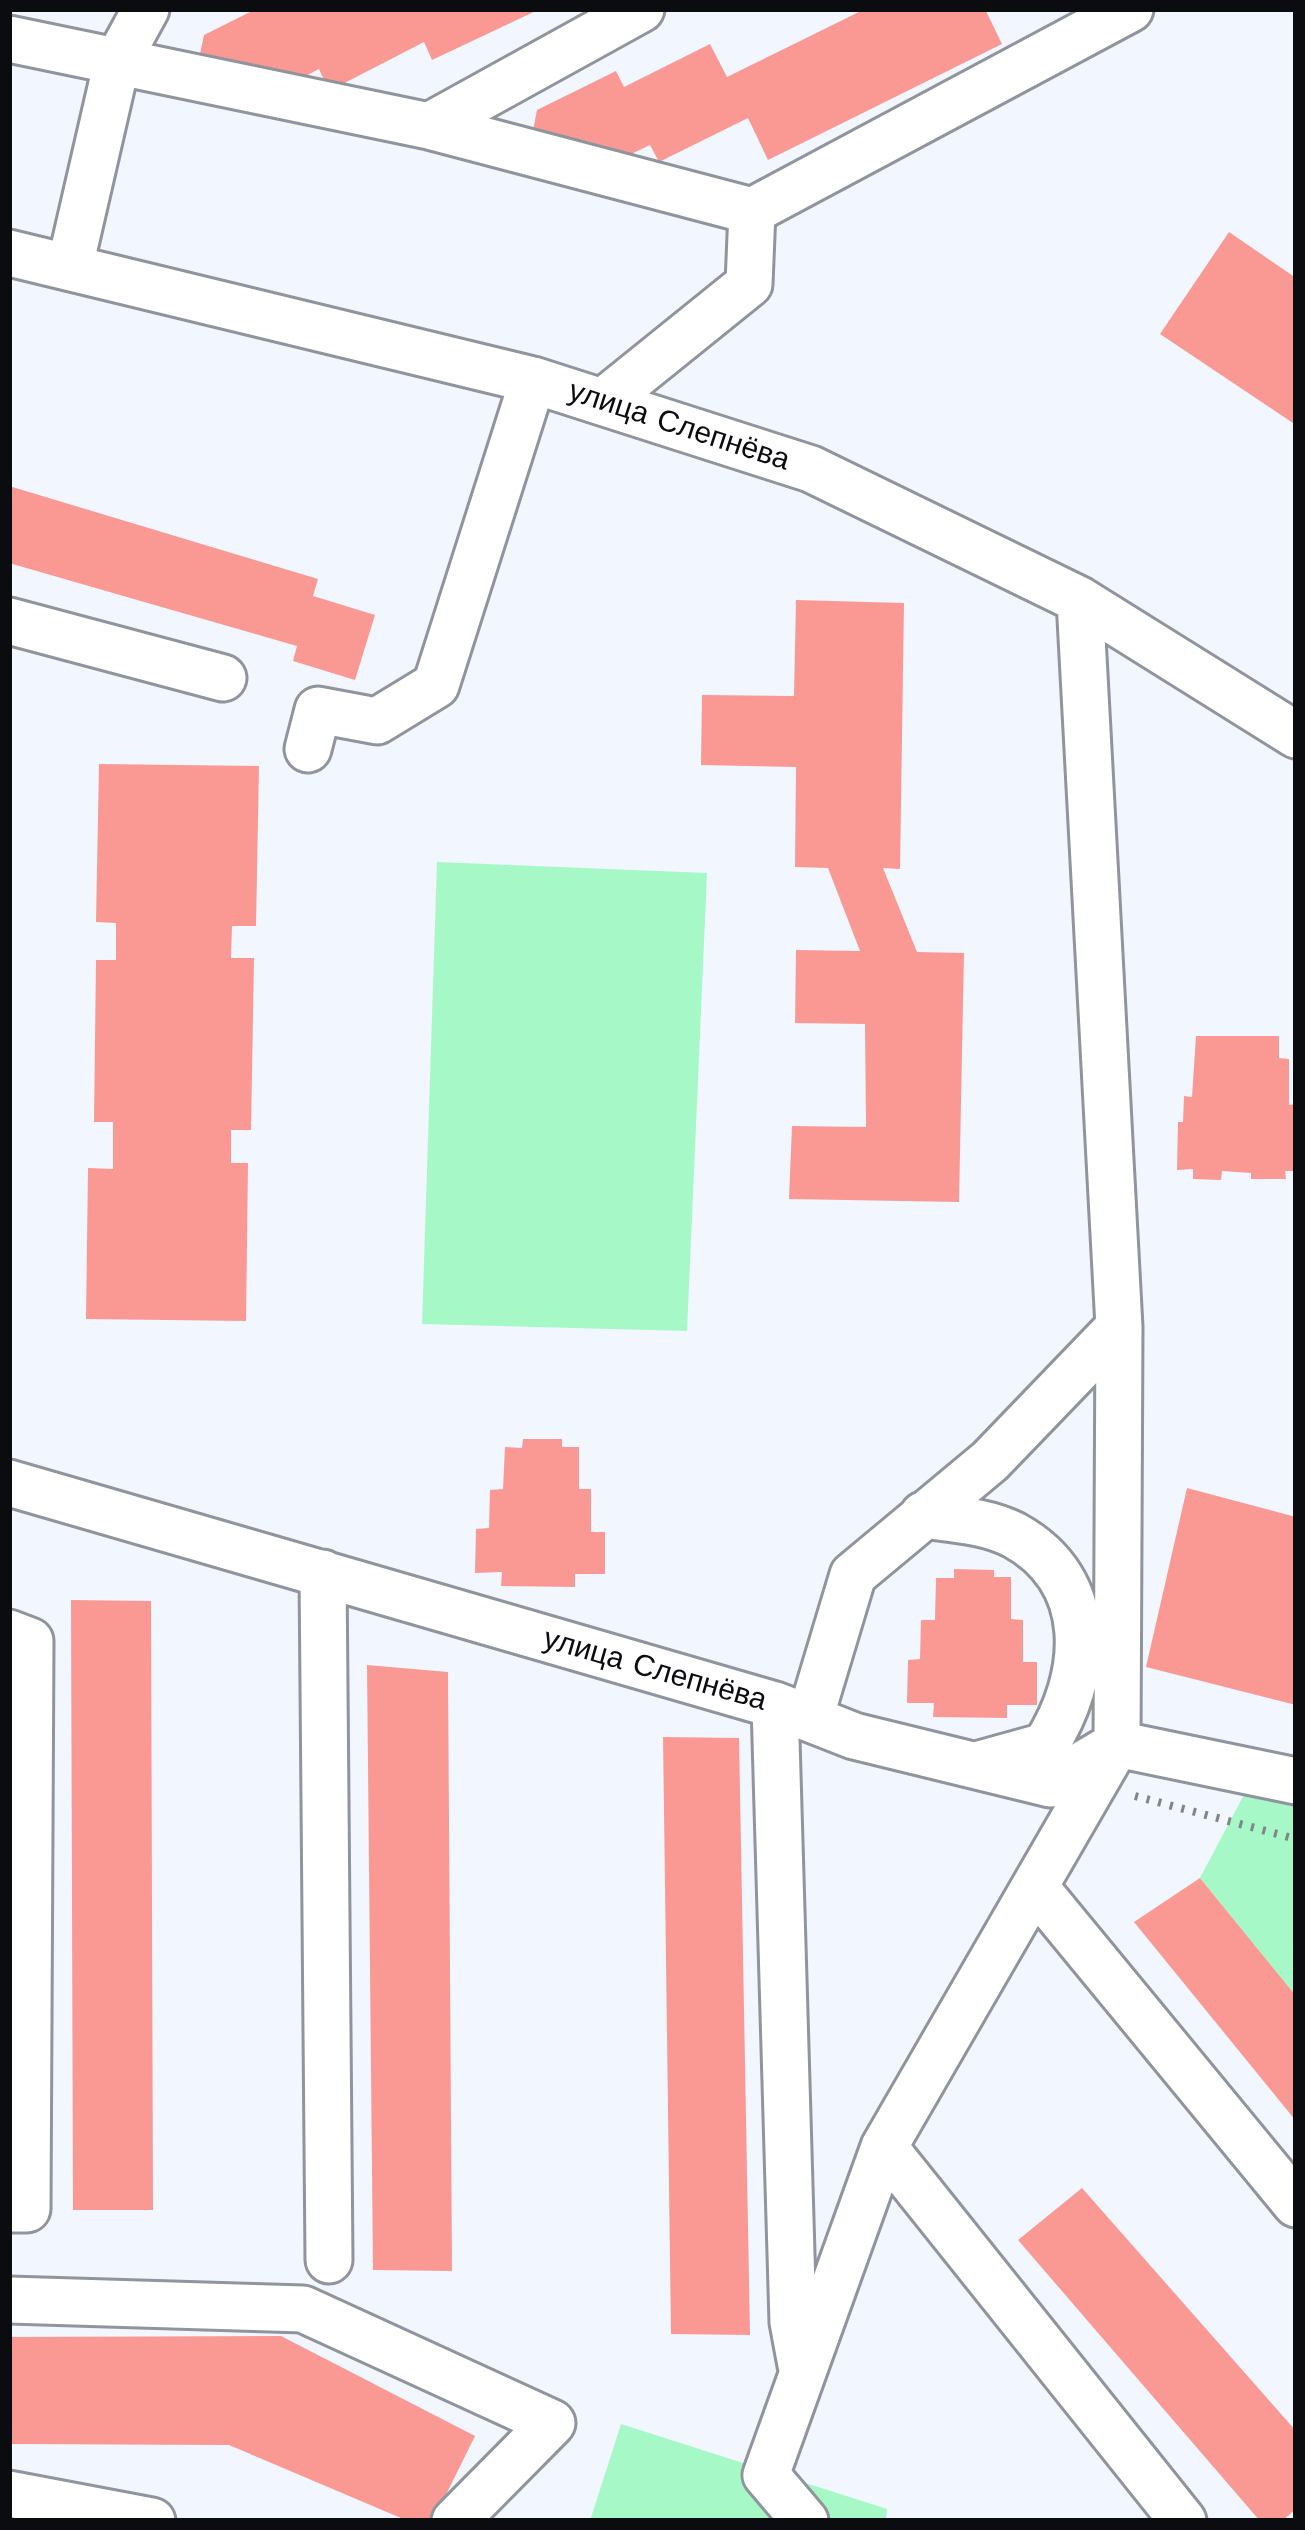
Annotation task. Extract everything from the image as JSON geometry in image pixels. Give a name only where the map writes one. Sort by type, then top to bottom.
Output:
[{"type":"street","points":[[70,266],[117,62],[146,9]]},
{"type":"street","points":[[429,126],[641,9]]},
{"type":"street","points":[[9,39],[429,126],[752,211],[1130,9]]},
{"type":"street","points":[[604,401],[748,284],[752,211]]},
{"type":"street","name":"улица Слепнёва","points":[[9,254],[532,380],[811,469],[1079,600],[1296,736]]},
{"type":"street","points":[[308,748],[318,710],[377,721],[436,685],[532,380]]},
{"type":"street","points":[[805,2521],[766,2475],[884,2147],[1118,1744],[1119,1327],[1079,600]]},
{"type":"street","points":[[9,621],[223,678]]},
{"type":"street","points":[[802,2374],[793,2322],[793,1712],[853,1575],[990,1461],[1119,1327]]},
{"type":"street","name":"улица Слепнёва","points":[[9,1484],[793,1712],[854,1736],[1050,1784],[1118,1744]]},
{"type":"street","points":[[923,1515],[969,1520],[1014,1535],[1047,1561],[1073,1598],[1080,1633],[1078,1679],[1066,1714],[1045,1746],[974,1766]]},
{"type":"street","points":[[322,1573],[328,2260]]},
{"type":"street","points":[[9,1633],[30,1641],[27,2209],[9,2209]]},
{"type":"street","points":[[1118,1744],[1296,1781]]},
{"type":"street","points":[[1035,1887],[1296,2204]]},
{"type":"street","points":[[884,2147],[1184,2521]]},
{"type":"street","points":[[9,2300],[303,2309],[552,2423],[455,2521]]},
{"type":"street","points":[[9,2494],[152,2521]]},
{"type":"path","points":[[1094,1785],[1296,1839]]},
{"type":"green space","points":[[437,862],[707,873],[687,1331],[422,1324]]},
{"type":"green space","points":[[1256,1772],[1296,1787],[1296,1996],[1200,1878]]},
{"type":"green space","points":[[621,2424],[887,2509],[886,2521],[590,2521]]},
{"type":"building","points":[[256,9],[540,9],[432,60],[424,42],[329,91],[319,69],[302,78],[199,59],[204,35]]},
{"type":"building","points":[[865,9],[985,9],[1002,44],[768,160],[748,118],[659,162],[650,145],[627,156],[532,136],[537,110],[616,71],[624,87],[710,44],[727,77]]},
{"type":"building","points":[[1229,232],[1296,278],[1296,425],[1160,334]]},
{"type":"building","points":[[9,486],[318,579],[313,596],[375,615],[355,680],[293,661],[297,646],[9,563]]},
{"type":"building","points":[[796,600],[904,603],[900,869],[883,868],[917,952],[964,953],[959,1202],[789,1199],[792,1126],[866,1127],[865,1024],[795,1023],[796,950],[860,951],[828,868],[795,867],[796,767],[701,765],[702,695],[794,696]]},
{"type":"building","points":[[99,764],[259,766],[256,926],[232,926],[231,958],[254,958],[251,1130],[231,1130],[231,1163],[248,1163],[246,1321],[86,1319],[88,1168],[113,1169],[113,1122],[94,1122],[96,960],[116,960],[116,923],[96,922]]},
{"type":"building","points":[[1196,1036],[1279,1036],[1279,1058],[1289,1059],[1289,1105],[1296,1104],[1296,1171],[1285,1171],[1286,1179],[1251,1179],[1251,1173],[1222,1171],[1221,1180],[1193,1179],[1193,1169],[1177,1170],[1178,1122],[1183,1122],[1184,1096],[1192,1097]]},
{"type":"building","points":[[523,1439],[562,1439],[562,1447],[579,1447],[579,1489],[591,1489],[591,1532],[605,1532],[605,1574],[575,1574],[575,1587],[501,1586],[502,1572],[475,1573],[476,1529],[489,1528],[490,1490],[503,1489],[505,1447],[522,1448]]},
{"type":"building","points":[[1187,1488],[1296,1517],[1296,1705],[1146,1667]]},
{"type":"building","points":[[954,1569],[994,1570],[994,1577],[1011,1577],[1011,1619],[1023,1620],[1023,1662],[1037,1662],[1037,1705],[1007,1705],[1007,1718],[933,1717],[934,1703],[907,1703],[908,1660],[920,1659],[921,1620],[935,1620],[936,1578],[954,1578]]},
{"type":"building","points":[[71,1600],[151,1601],[153,2210],[73,2210]]},
{"type":"building","points":[[367,1665],[448,1672],[452,2271],[373,2270]]},
{"type":"building","points":[[663,1737],[739,1738],[750,2335],[671,2334]]},
{"type":"building","points":[[1200,1878],[1296,1996],[1296,2121],[1134,1922]]},
{"type":"building","points":[[1082,2188],[1296,2431],[1296,2509],[1282,2521],[1260,2521],[1018,2240]]},
{"type":"building","points":[[281,2336],[475,2436],[433,2521],[408,2521],[229,2445],[9,2444],[9,2337]]}]
